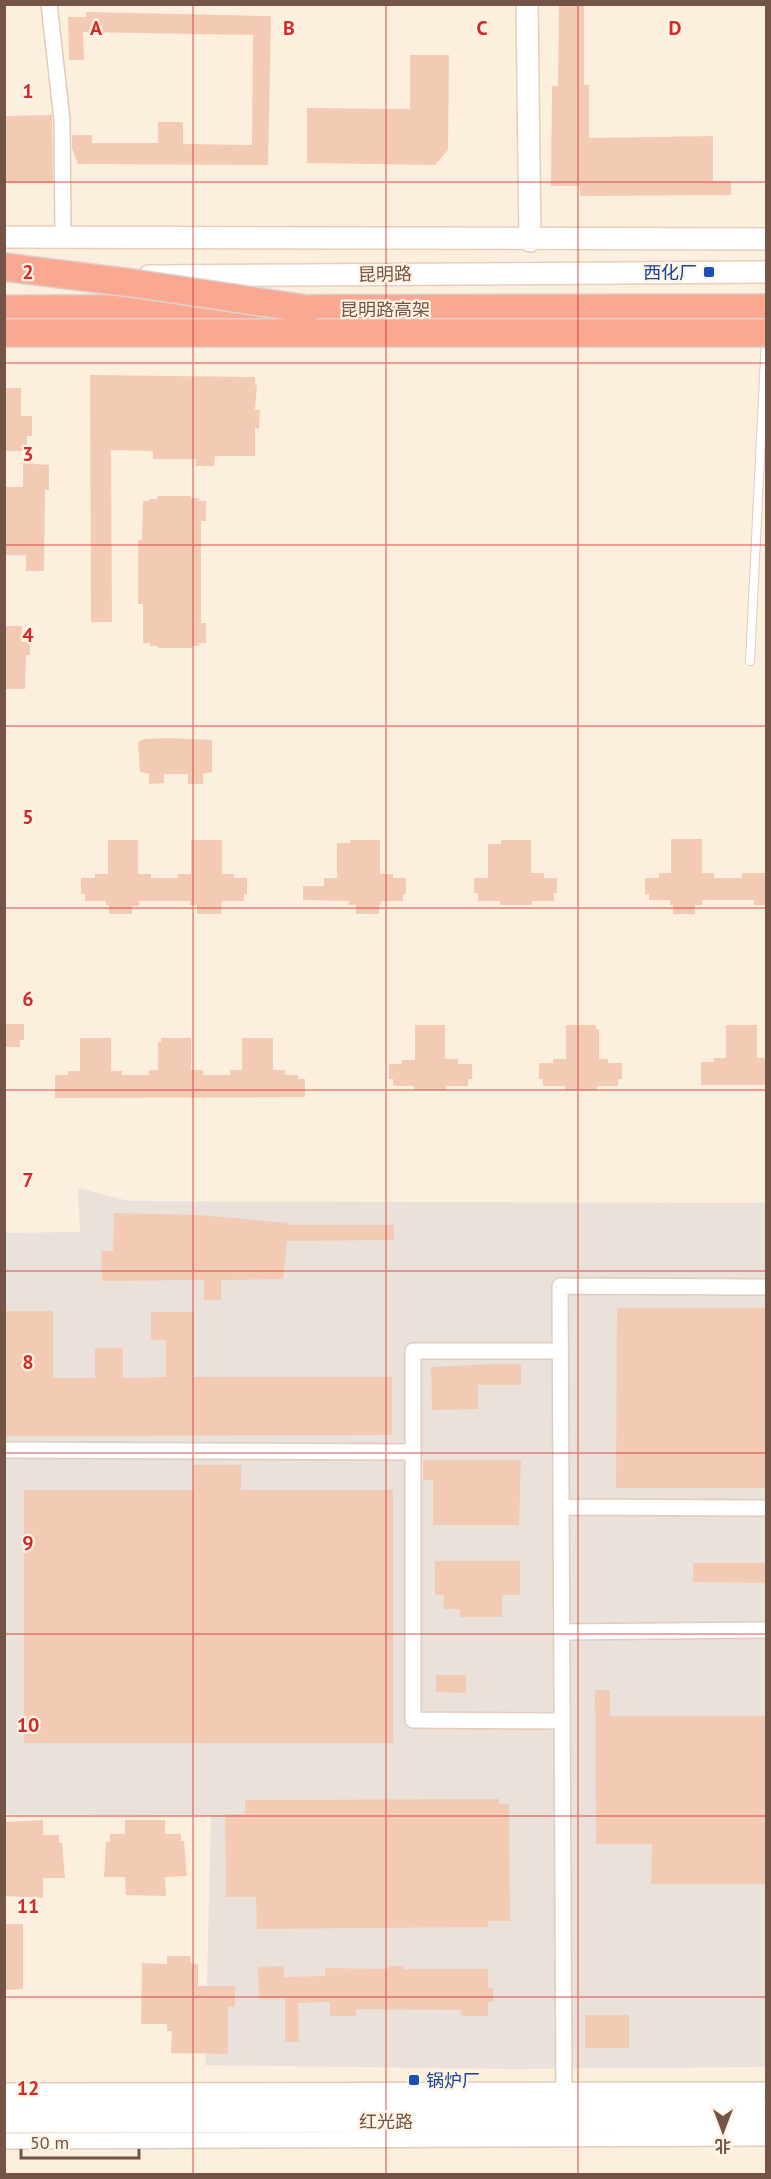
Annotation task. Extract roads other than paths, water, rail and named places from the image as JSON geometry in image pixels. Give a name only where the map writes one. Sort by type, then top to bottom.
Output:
[{"type":"highway","points":[[4,267],[307,309]]},
{"type":"highway","name":"昆明路高架","points":[[4,309],[766,308]]},
{"type":"highway","name":"昆明路高架","points":[[4,333],[766,333]]},
{"type":"main road","points":[[527,4],[530,240]]},
{"type":"main road","name":"昆明路","points":[[4,237],[766,239]]},
{"type":"main road","name":"昆明路","points":[[4,278],[766,272]]},
{"type":"main road","name":"红光路","points":[[4,2106],[564,2098],[766,2106]]},
{"type":"main road","name":"红光路","points":[[4,2122],[766,2121]]},
{"type":"street","points":[[49,4],[62,120],[63,237]]},
{"type":"street","points":[[564,2098],[561,1286],[766,1287]]},
{"type":"street","points":[[561,1351],[413,1351],[413,1720],[562,1721]]},
{"type":"street","points":[[4,1450],[413,1452]]},
{"type":"street","points":[[561,1507],[766,1508]]},
{"type":"street","points":[[562,1632],[766,1630]]},
{"type":"street","points":[[4,2091],[564,2098],[766,2090]]},
{"type":"street","points":[[4,2141],[766,2138]]},
{"type":"lane","points":[[750,661],[766,324]]},
{"type":"place","name":"西化厂","points":[[709,272]]},
{"type":"place","name":"锅炉厂","points":[[414,2080]]}]
